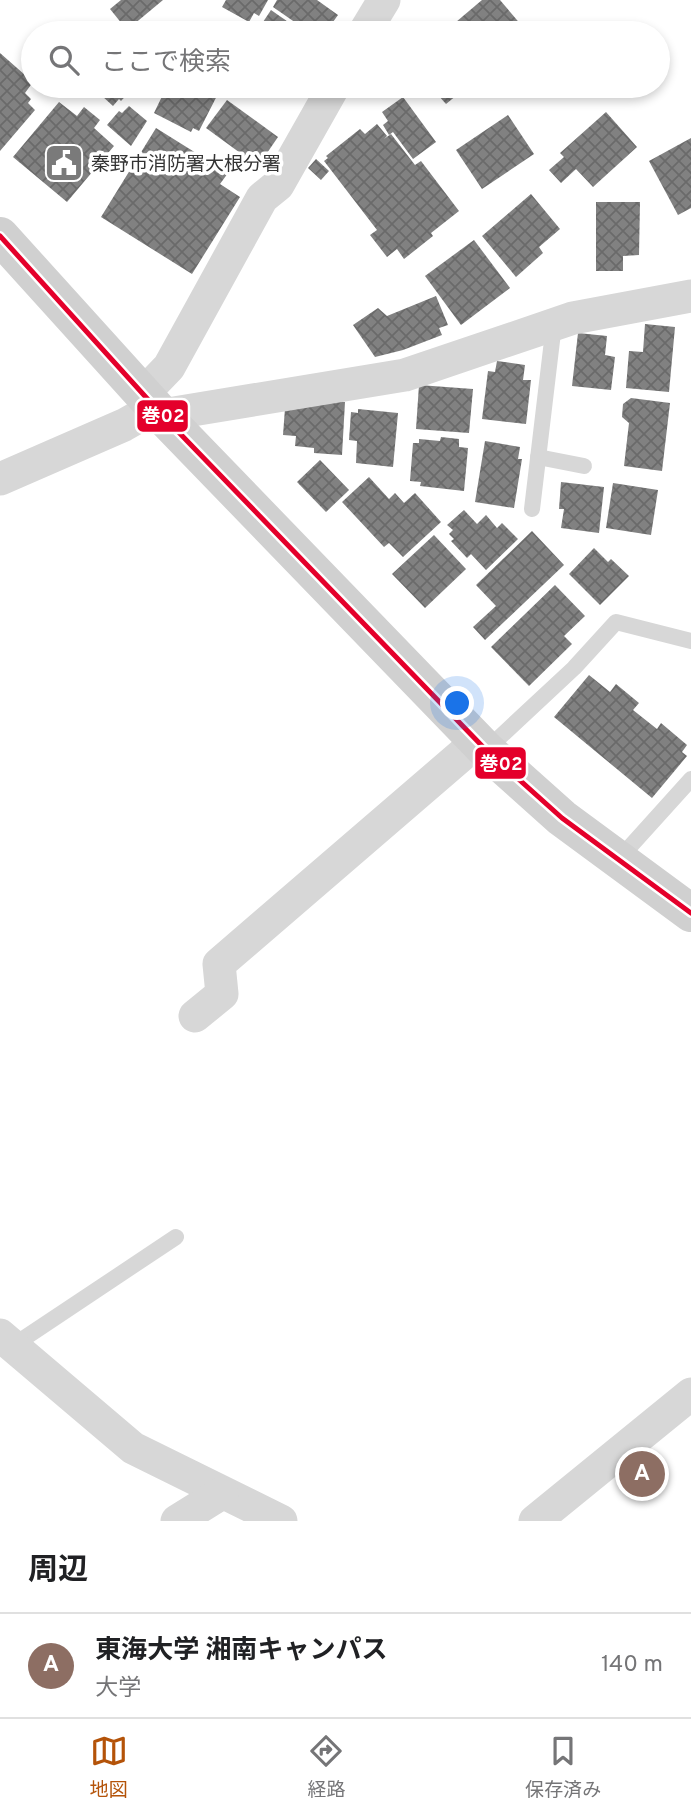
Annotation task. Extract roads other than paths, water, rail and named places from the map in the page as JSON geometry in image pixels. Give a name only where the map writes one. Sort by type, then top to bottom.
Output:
[{"type":"main road","points":[[0,236],[153,406],[482,746],[562,818],[691,913]]},
{"type":"street","points":[[371,21],[384,0]]},
{"type":"street","points":[[153,406],[169,367],[262,198],[278,185],[327,98]]},
{"type":"street","points":[[0,479],[124,425],[153,406],[405,375],[573,318],[691,296]]},
{"type":"street","points":[[195,1016],[222,995],[219,964],[482,746]]},
{"type":"street","points":[[7,1340],[133,1448],[281,1521]]},
{"type":"street","points":[[535,1521],[691,1394]]},
{"type":"street","points":[[177,1521],[222,1493]]},
{"type":"lane","points":[[532,509],[554,324]]},
{"type":"lane","points":[[538,457],[584,466]]},
{"type":"lane","points":[[482,746],[574,668],[616,622],[691,641]]},
{"type":"lane","points":[[617,860],[691,779]]},
{"type":"lane","points":[[7,1340],[176,1237]]},
{"type":"place","name":"秦野市消防署大根分署","points":[[64,163]]},
{"type":"place","name":"東海大学 湘南キャンパス","points":[[642,1474]]}]
